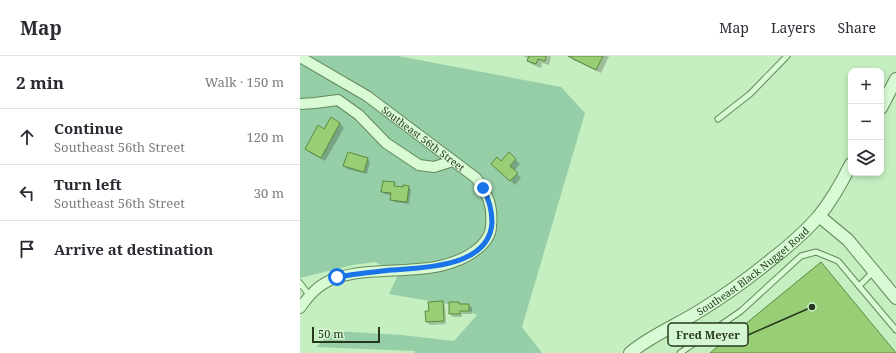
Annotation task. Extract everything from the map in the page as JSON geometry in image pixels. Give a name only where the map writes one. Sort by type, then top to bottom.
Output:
[{"type":"street","name":"Southeast 56th Street","points":[[300,57],[367,96],[476,178],[488,197],[492,220],[491,230],[487,240],[473,253],[462,259],[444,265],[420,269],[384,271],[337,277],[320,285],[300,308]]},
{"type":"street","points":[[883,104],[896,79]]},
{"type":"street","points":[[300,104],[338,100],[359,115],[386,143],[419,165],[434,167],[453,161]]},
{"type":"street","name":"Southeast Black Nugget Road","points":[[630,353],[650,339],[693,315],[736,287],[799,237],[819,216],[839,187],[848,170]]},
{"type":"street","points":[[819,216],[848,240],[896,298]]},
{"type":"lane","points":[[718,119],[750,94],[787,56]]},
{"type":"lane","points":[[680,353],[741,311],[801,256],[816,252],[838,262],[896,330]]},
{"type":"lane","points":[[859,286],[874,271]]},
{"type":"lane","points":[[300,283],[310,295]]},
{"type":"green space","points":[[300,56],[398,56],[561,87],[585,113],[522,327],[542,353],[415,353],[415,351],[316,347],[334,331],[402,335],[454,341],[477,315],[458,306],[389,294],[399,273],[375,262],[353,265],[300,278]]},
{"type":"building","points":[[529,56],[546,56],[545,61],[538,59],[536,64],[527,61]]},
{"type":"building","points":[[568,56],[603,56],[596,70]]},
{"type":"building","points":[[331,117],[340,123],[321,158],[305,149],[318,125],[324,129]]},
{"type":"building","points":[[348,152],[368,158],[364,172],[343,166]]},
{"type":"building","points":[[509,152],[516,159],[510,166],[518,173],[510,181],[491,164],[497,157],[501,161]]},
{"type":"building","points":[[383,181],[395,182],[394,186],[409,186],[407,202],[390,200],[391,193],[381,192]]},
{"type":"building","points":[[821,262],[896,353],[710,353]]},
{"type":"building","points":[[443,301],[444,321],[426,322],[425,311],[429,311],[428,302]]},
{"type":"building","points":[[449,302],[469,304],[469,311],[460,311],[460,314],[449,314]]},
{"type":"place","name":"Fred Meyer","points":[[812,307]]},
{"type":"route","points":[[337,277],[391,270],[420,269],[444,265],[462,259],[473,253],[487,240],[491,230],[491,210],[488,197],[483,188]]}]
